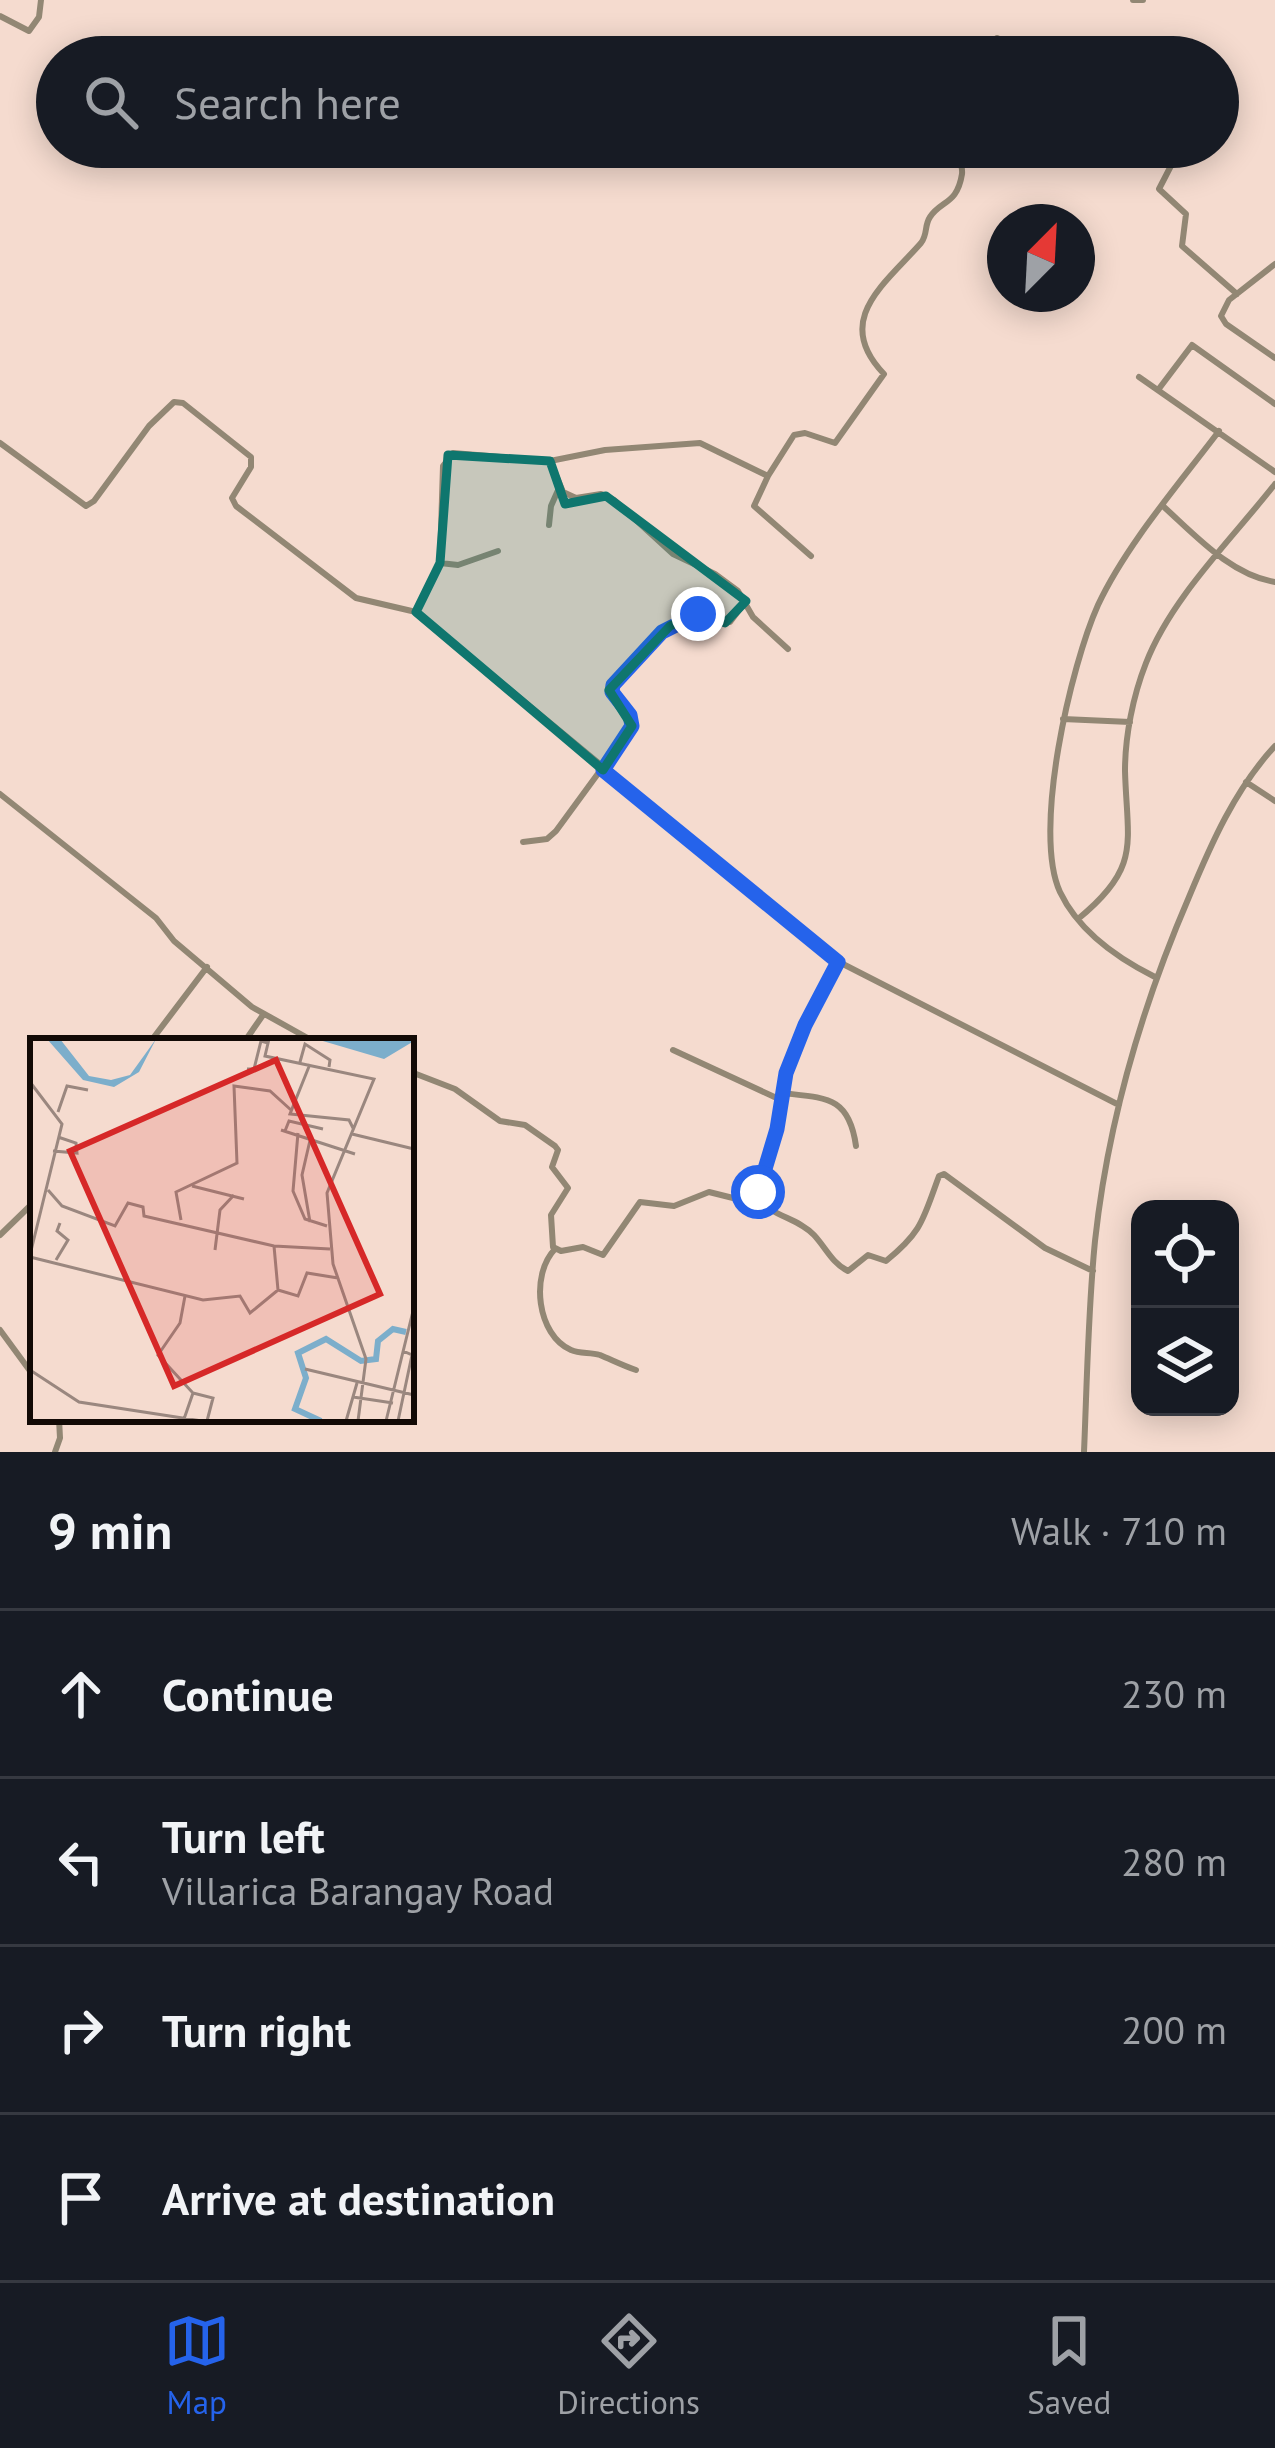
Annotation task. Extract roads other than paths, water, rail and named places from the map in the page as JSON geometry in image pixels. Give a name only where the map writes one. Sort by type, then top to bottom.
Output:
[{"type":"street","points":[[0,16],[28,31],[39,17],[41,0]]},
{"type":"street","points":[[1133,0],[1143,0]]},
{"type":"street","points":[[812,556],[754,506],[794,435],[805,433],[835,443],[883,376],[864,344],[863,316],[881,287],[925,239],[928,219],[953,199],[961,168]]},
{"type":"street","points":[[1170,168],[1159,191],[1186,214],[1182,247],[1237,294]]},
{"type":"street","points":[[1275,264],[1224,307],[1223,321],[1275,358]]},
{"type":"street","points":[[1158,390],[1192,345],[1275,404]]},
{"type":"street","points":[[1139,377],[1275,472]]},
{"type":"street","points":[[0,443],[86,506],[149,426],[180,402],[251,457],[251,467],[232,498],[236,506],[356,598],[416,612],[838,962],[1119,1105]]},
{"type":"street","points":[[1155,977],[1107,948],[1078,919],[1060,891],[1052,844],[1063,719],[1068,687],[1099,603],[1145,529],[1219,431]]},
{"type":"street","points":[[416,612],[440,563],[442,472],[448,455],[464,452],[550,461],[605,450],[700,443],[768,476]]},
{"type":"street","points":[[550,461],[559,488],[572,497],[597,493],[614,500],[673,554],[715,574],[788,649]]},
{"type":"street","points":[[1078,919],[1110,890],[1128,852],[1125,766],[1130,722],[1137,685],[1163,627],[1275,484]]},
{"type":"street","points":[[550,525],[559,488]]},
{"type":"street","points":[[1164,507],[1219,556],[1251,575],[1275,582]]},
{"type":"street","points":[[440,563],[458,565],[498,551]]},
{"type":"street","points":[[524,842],[547,839],[556,831],[632,726],[630,715],[612,692],[616,681],[670,626],[699,614],[725,623],[746,601]]},
{"type":"street","points":[[1063,719],[1130,722]]},
{"type":"street","points":[[1084,1452],[1094,1270],[1119,1105],[1155,977],[1199,872],[1246,782],[1275,746]]},
{"type":"street","points":[[1246,782],[1275,801]]},
{"type":"street","points":[[0,794],[156,918],[174,941],[262,1015],[307,1038]]},
{"type":"street","points":[[555,1250],[583,1247],[603,1255],[640,1202],[674,1206],[709,1192],[741,1200],[755,1196],[765,1178],[781,1096],[799,1039],[838,962]]},
{"type":"street","points":[[154,1038],[208,967]]},
{"type":"street","points":[[247,1038],[262,1015]]},
{"type":"street","points":[[673,1050],[781,1096],[830,1100],[842,1106],[856,1147]]},
{"type":"street","points":[[414,1073],[454,1090],[500,1121],[525,1125],[557,1148],[553,1167],[568,1188],[550,1220],[555,1250],[543,1268],[539,1302],[557,1338],[571,1350],[636,1370]]},
{"type":"street","points":[[755,1196],[769,1210],[813,1234],[848,1271],[868,1255],[889,1260],[911,1241],[943,1173],[1045,1248],[1094,1270]]},
{"type":"street","points":[[0,1235],[30,1206]]},
{"type":"street","points":[[0,1330],[30,1371]]},
{"type":"street","points":[[55,1452],[59,1422]]}]
